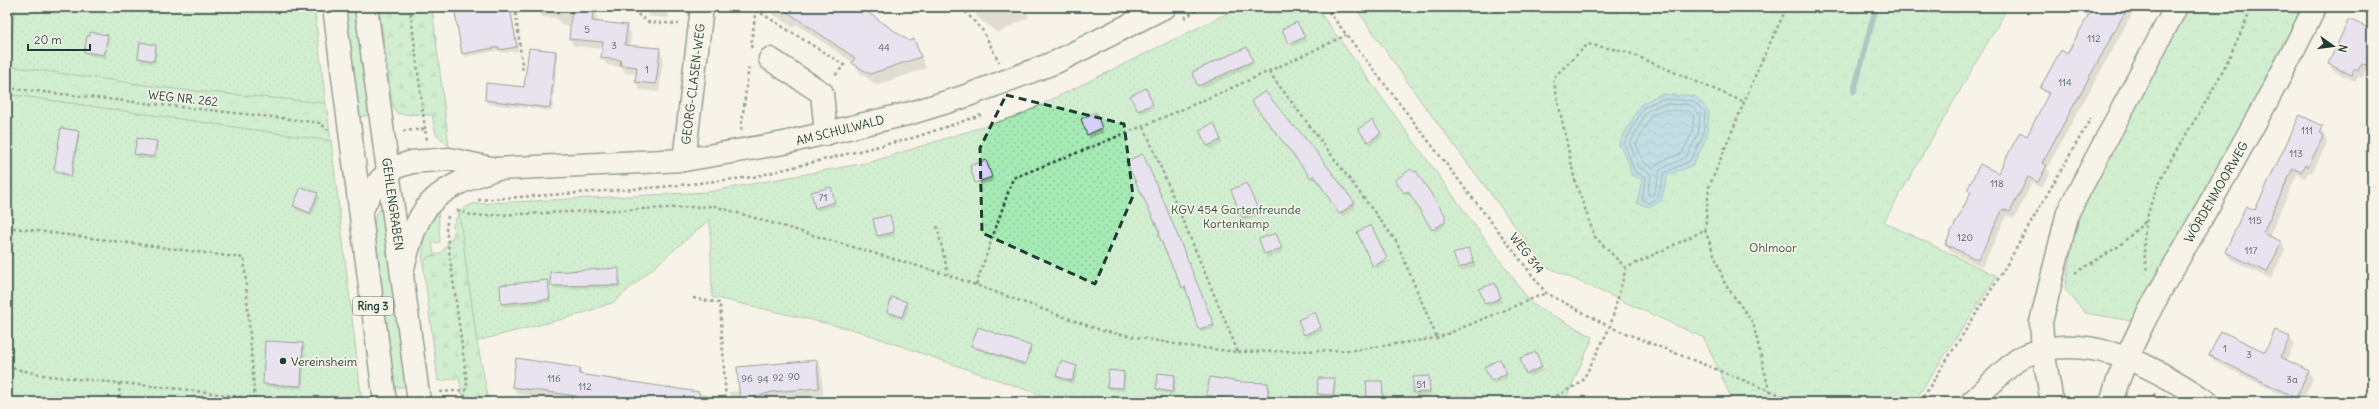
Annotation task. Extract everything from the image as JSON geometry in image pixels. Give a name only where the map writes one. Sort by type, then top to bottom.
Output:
[{"type":"street","name":"Ring 3","points":[[334,7],[352,137],[385,402]]},
{"type":"street","name":"GEHLENGRABEN","points":[[366,7],[419,402]]},
{"type":"street","name":"AM SCHULWALD","points":[[361,212],[370,193],[389,171],[412,162],[449,159],[495,169],[684,160],[738,152],[826,134],[911,113],[1006,81],[1091,46],[1165,7]]},
{"type":"street","points":[[2052,402],[2043,350],[2041,322],[2068,212],[2176,7]]},
{"type":"street","name":"WÖRDENMOORWEG","points":[[2111,402],[2126,357],[2154,301],[2279,82],[2315,7]]},
{"type":"street","name":"GEORG-CLASEN-WEG","points":[[684,160],[701,16]]},
{"type":"street","points":[[760,58],[822,93],[826,134]]},
{"type":"street","name":"AM SCHULWALD","points":[[402,273],[411,237],[421,215],[430,202],[457,183],[495,169]]},
{"type":"street","points":[[1972,402],[2021,358],[2043,350],[2068,348],[2100,350],[2126,357],[2161,374],[2207,402]]},
{"type":"path","points":[[7,29],[8,7]]},
{"type":"path","points":[[410,7],[425,128],[429,147]]},
{"type":"path","points":[[515,7],[523,72]]},
{"type":"path","points":[[628,7],[648,22],[701,16]]},
{"type":"path","points":[[961,7],[984,31],[995,52]]},
{"type":"path","name":"WEG 314","points":[[1325,7],[1546,293],[1610,327],[1798,402]]},
{"type":"path","points":[[1770,402],[1769,390],[1753,323],[1726,284],[1705,230],[1710,187],[1744,102],[1787,7]]},
{"type":"path","points":[[2154,301],[2144,258],[2145,221],[2156,192],[2178,144],[2212,91],[2252,7]]},
{"type":"path","points":[[751,49],[756,8],[844,65],[822,93]]},
{"type":"path","points":[[976,285],[1013,178],[1144,127],[1269,72],[1346,35]]},
{"type":"path","points":[[1626,268],[1595,236],[1575,180],[1553,78],[1588,44],[1627,52],[1744,102]]},
{"type":"path","points":[[738,152],[760,58]]},
{"type":"path","points":[[1269,72],[1396,241],[1436,338]]},
{"type":"path","name":"WEG NR. 262","points":[[7,88],[281,118],[320,124],[338,139],[352,137]]},
{"type":"path","points":[[1920,402],[2002,273],[2094,114]]},
{"type":"path","points":[[1144,127],[1238,352]]},
{"type":"path","points":[[400,131],[425,128]]},
{"type":"path","points":[[452,208],[473,216],[714,206],[948,275],[1103,331],[1186,346],[1238,352],[1354,350],[1436,338],[1546,293]]},
{"type":"path","points":[[448,214],[446,228],[466,390],[464,402],[470,402]]},
{"type":"path","points":[[2048,291],[2119,246],[2145,221]]},
{"type":"path","points":[[937,226],[948,275]]},
{"type":"path","points":[[7,227],[244,258],[255,401]]},
{"type":"path","points":[[1546,402],[1582,382],[1610,327],[1626,268],[1705,230]]},
{"type":"path","points":[[693,298],[720,303],[726,402]]},
{"type":"path","points":[[7,367],[48,376],[119,383],[255,401],[312,402]]},
{"type":"path","points":[[119,383],[120,402]]},
{"type":"path","points":[[440,392],[466,390]]},
{"type":"highlighted area","points":[[1006,95],[1124,124],[1133,196],[1095,284],[982,233],[980,148]]},
{"type":"green space","points":[[7,7],[15,7],[9,66],[175,89],[326,103],[331,141],[8,94],[7,97]]},
{"type":"green space","points":[[15,7],[314,7],[326,103],[175,89],[9,66]]},
{"type":"green space","points":[[344,7],[356,7],[370,115],[358,117]]},
{"type":"green space","points":[[379,7],[432,7],[449,146],[436,134],[432,115],[398,114],[393,107]]},
{"type":"green space","name":"KGV 454 Gartenfreunde Kortenkamp","points":[[1240,7],[1316,7],[1532,304],[1593,337],[1566,398],[1539,402],[1061,402],[855,330],[712,297],[710,219],[614,302],[578,315],[477,341],[459,213],[466,207],[473,204],[708,192],[871,162],[1020,115]]},
{"type":"green space","name":"Ohlmoor","points":[[1355,7],[2008,7],[1884,222],[1997,276],[1914,402],[1733,402],[1704,338],[1545,266],[1423,104]],"holes":[[[1619,144],[1693,165],[1667,175],[1661,201],[1637,203],[1643,178],[1631,175],[1629,163]]]},
{"type":"green space","points":[[2185,7],[2305,7],[2238,138],[2132,321],[2085,313],[2065,289],[2077,216]]},
{"type":"green space","points":[[7,94],[331,141],[362,402],[7,402]]},
{"type":"green space","points":[[382,208],[406,386],[395,388],[374,226],[376,214]]},
{"type":"green space","points":[[438,208],[440,242],[432,243],[434,254],[423,264],[425,235],[427,228]]},
{"type":"green space","points":[[459,213],[477,341],[489,402],[464,402],[459,378],[438,381],[423,264],[428,257],[441,253],[454,235],[453,225]]},
{"type":"water","points":[[1660,94],[1695,96],[1709,111],[1707,137],[1693,165],[1668,175],[1661,201],[1649,207],[1637,203],[1642,179],[1631,175],[1629,163],[1619,144],[1640,105]]},
{"type":"building","points":[[454,7],[510,7],[517,47],[499,50],[499,47],[462,54]]},
{"type":"building","points":[[572,7],[594,7],[592,21],[627,25],[625,45],[660,48],[656,84],[635,82],[637,67],[620,65],[621,60],[601,58],[603,42],[569,39]]},
{"type":"building","points":[[780,7],[860,7],[909,41],[914,39],[921,57],[870,74],[852,63],[855,58]]},
{"type":"building","points":[[2093,7],[2128,7],[2042,163],[2047,165],[2038,182],[2028,177],[2010,212],[2003,209],[1978,260],[1945,244],[1971,192],[1967,190],[1980,164],[1998,173],[2020,132],[2027,136],[2049,93],[2040,88],[2061,50],[2067,54]]},
{"type":"building","points":[[2349,19],[2372,30],[2372,68],[2362,63],[2358,71],[2354,69],[2352,75],[2328,64]]},
{"type":"building","points":[[1297,22],[1305,37],[1289,44],[1282,29]]},
{"type":"building","points":[[90,32],[108,35],[104,55],[84,52],[87,36],[90,36]]},
{"type":"building","points":[[140,42],[156,45],[154,61],[138,58]]},
{"type":"building","points":[[1247,47],[1253,61],[1198,86],[1192,72]]},
{"type":"building","points":[[529,48],[556,51],[550,108],[485,100],[486,83],[524,87]]},
{"type":"building","points":[[1146,88],[1153,104],[1138,111],[1130,96]]},
{"type":"building","points":[[1265,91],[1318,154],[1355,203],[1339,214],[1314,175],[1311,178],[1251,101]]},
{"type":"building","points":[[1096,112],[1102,128],[1087,135],[1081,119]]},
{"type":"building","points":[[2300,115],[2323,126],[2320,133],[2324,135],[2308,167],[2305,165],[2301,172],[2293,168],[2263,233],[2282,242],[2267,272],[2225,252],[2246,206],[2255,210]]},
{"type":"building","points":[[1372,120],[1381,133],[1368,142],[1358,129]]},
{"type":"building","points":[[1214,123],[1221,140],[1207,146],[1199,130]]},
{"type":"building","points":[[61,128],[79,131],[71,176],[54,170]]},
{"type":"building","points":[[137,138],[157,141],[154,157],[134,154]]},
{"type":"building","points":[[1143,154],[1214,325],[1198,329],[1185,286],[1182,288],[1158,234],[1160,233],[1126,161]]},
{"type":"building","points":[[986,160],[992,177],[975,183],[970,166]]},
{"type":"building","points":[[1411,169],[1414,172],[1416,171],[1445,215],[1445,222],[1432,230],[1408,191],[1404,193],[1395,180]]},
{"type":"building","points":[[1246,183],[1259,211],[1242,218],[1231,190]]},
{"type":"building","points":[[301,187],[318,193],[310,213],[293,206]]},
{"type":"building","points":[[831,187],[835,202],[815,208],[811,192]]},
{"type":"building","points":[[890,215],[894,232],[877,236],[873,219]]},
{"type":"building","points":[[1371,225],[1387,258],[1373,267],[1357,232]]},
{"type":"building","points":[[1276,233],[1282,248],[1264,254],[1259,239]]},
{"type":"building","points":[[1469,248],[1474,262],[1459,268],[1453,254]]},
{"type":"building","points":[[619,268],[619,285],[551,286],[550,272]]},
{"type":"building","points":[[548,280],[550,299],[501,304],[500,285]]},
{"type":"building","points":[[1495,283],[1501,298],[1485,304],[1479,289]]},
{"type":"building","points":[[892,297],[907,302],[902,317],[887,312]]},
{"type":"building","points":[[1315,312],[1321,327],[1304,335],[1298,320]]},
{"type":"building","points":[[978,327],[1031,346],[1025,364],[971,346]]},
{"type":"building","points":[[2275,330],[2290,337],[2281,357],[2309,371],[2296,398],[2209,355],[2221,331],[2265,352]]},
{"type":"building","name":"Vereinsheim","points":[[265,341],[303,343],[301,386],[263,384]]},
{"type":"building","points":[[1536,352],[1542,367],[1526,374],[1520,358]]},
{"type":"building","points":[[516,358],[580,368],[579,374],[699,392],[699,402],[575,402],[576,396],[512,387]]},
{"type":"building","points":[[1500,359],[1507,374],[1491,381],[1484,367]]},
{"type":"building","points":[[817,360],[819,388],[772,392],[740,402],[737,367]]},
{"type":"building","points":[[1061,361],[1077,366],[1072,381],[1056,376]]},
{"type":"building","points":[[1109,370],[1124,372],[1123,388],[1107,387]]},
{"type":"building","points":[[1158,373],[1175,375],[1172,392],[1156,389]]},
{"type":"building","points":[[1429,376],[1430,392],[1413,393],[1413,377]]},
{"type":"building","points":[[1210,377],[1240,382],[1268,383],[1268,400],[1230,399],[1206,395]]},
{"type":"building","points":[[1318,378],[1335,378],[1333,395],[1317,394]]},
{"type":"building","points":[[1366,381],[1382,381],[1383,397],[1367,397]]},
{"type":"waterway","points":[[1854,91],[1876,7]]},
{"type":"place","name":"Vereinsheim","points":[[283,361]]}]
